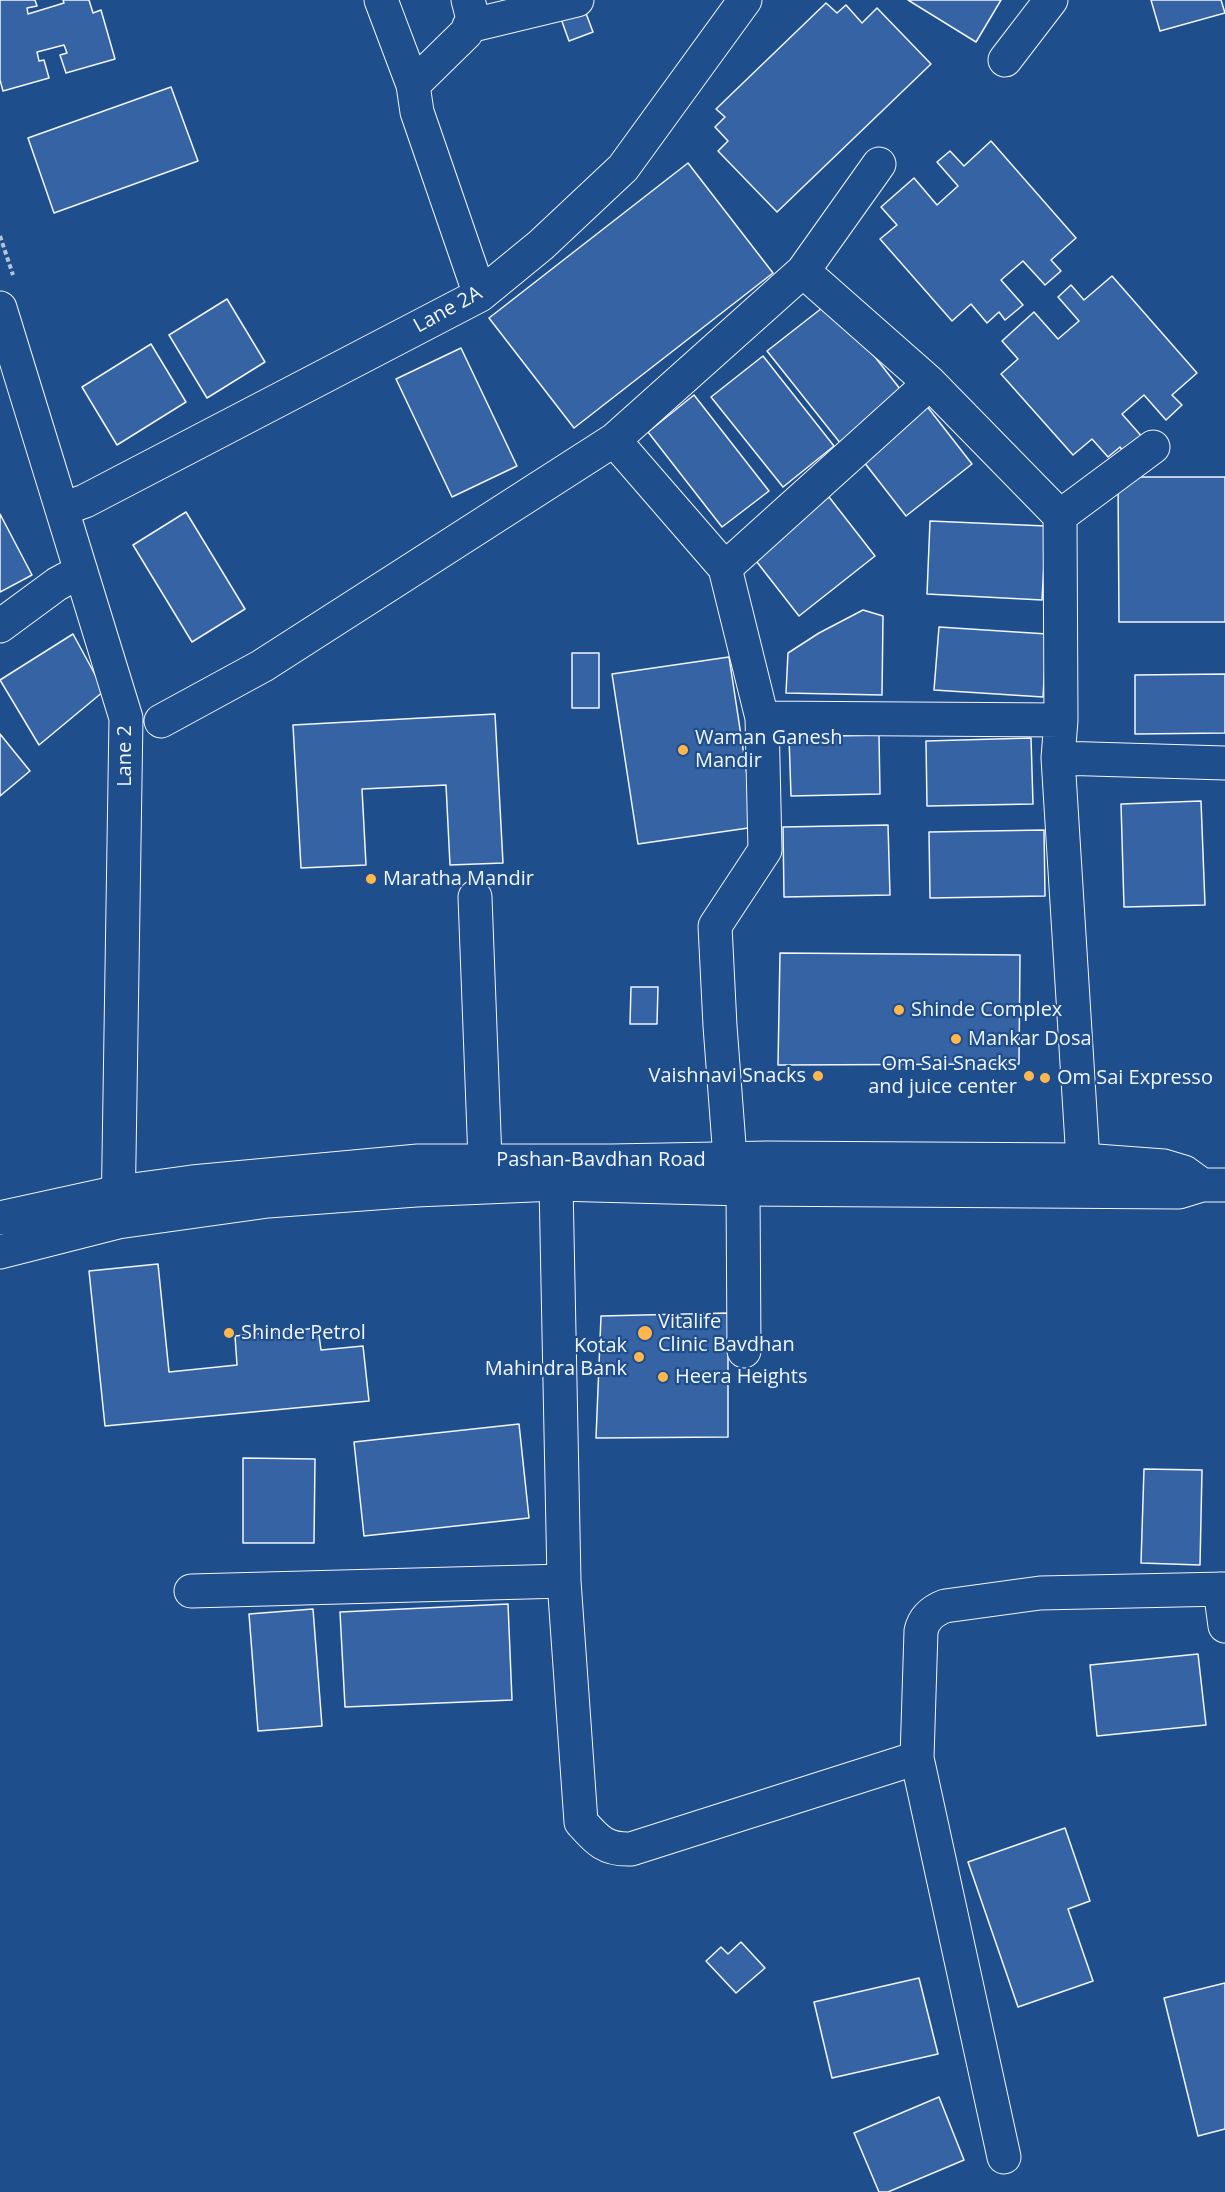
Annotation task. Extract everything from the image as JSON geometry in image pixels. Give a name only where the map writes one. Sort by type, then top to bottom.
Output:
[{"type":"street","points":[[381,0],[413,85],[417,112],[480,295]]},
{"type":"street","points":[[413,85],[466,33],[469,13],[577,0]]},
{"type":"street","name":"Lane 2A","points":[[63,509],[86,501],[480,295],[541,245],[623,168],[745,0]]},
{"type":"street","points":[[1005,60],[1051,0]]},
{"type":"street","points":[[161,721],[262,666],[614,440],[803,271],[879,164]]},
{"type":"street","points":[[803,271],[930,383],[1060,516],[1061,720],[1058,758],[1083,1160]]},
{"type":"street","name":"Lane 2","points":[[0,308],[126,718],[118,1207]]},
{"type":"street","points":[[725,568],[930,383]]},
{"type":"street","points":[[614,440],[725,568],[762,718],[765,850],[715,926],[730,1158]]},
{"type":"street","points":[[1060,516],[1153,447]]},
{"type":"street","points":[[0,626],[57,584],[81,571]]},
{"type":"street","points":[[762,718],[1061,720]]},
{"type":"street","points":[[1058,758],[1225,763]]},
{"type":"street","points":[[475,897],[484,1160]]},
{"type":"street","name":"Pashan-Bavdhan Road","points":[[0,1252],[118,1207],[192,1182],[418,1161],[611,1161],[730,1158],[1083,1160],[1164,1166],[1214,1185]]},
{"type":"street","points":[[556,1184],[564,1581],[581,1822],[604,1845],[616,1850],[631,1849],[916,1758]]},
{"type":"street","name":"Pashan-Bavdhan Road","points":[[0,1218],[118,1207],[268,1201],[416,1190],[556,1184],[743,1189],[1168,1192],[1214,1185]]},
{"type":"street","points":[[743,1189],[744,1352]]},
{"type":"street","points":[[191,1590],[564,1581]]},
{"type":"street","points":[[1004,2157],[916,1758],[923,1622],[936,1609],[981,1600],[1040,1593],[1223,1589],[1225,1626]]},
{"type":"building","points":[[0,0],[35,0],[37,6],[27,8],[28,14],[64,3],[63,0],[89,0],[93,13],[101,10],[115,59],[66,73],[60,55],[67,53],[64,45],[37,52],[39,61],[44,60],[49,78],[3,91],[0,80]]},
{"type":"building","points":[[908,0],[1001,0],[976,42]]},
{"type":"building","points":[[1151,0],[1221,0],[1225,13],[1160,31]]},
{"type":"building","points":[[826,3],[837,13],[846,5],[862,23],[877,8],[931,64],[777,212],[718,151],[728,141],[715,127],[725,117],[716,109]]},
{"type":"building","points":[[584,8],[593,32],[569,41],[560,16]]},
{"type":"building","points":[[171,87],[198,161],[54,213],[28,138]]},
{"type":"building","points":[[991,141],[1076,238],[1051,260],[1061,271],[1045,285],[1023,261],[1001,280],[1023,305],[1005,320],[999,312],[987,323],[971,304],[952,321],[880,239],[897,225],[881,207],[914,178],[937,205],[958,186],[937,162],[950,151],[964,166]]},
{"type":"building","points":[[688,163],[773,273],[574,428],[489,318]]},
{"type":"building","points":[[1112,276],[1197,373],[1172,395],[1182,405],[1166,420],[1144,395],[1122,414],[1144,439],[1126,455],[1120,447],[1108,457],[1092,439],[1073,455],[1001,374],[1018,359],[1002,341],[1034,312],[1058,339],[1079,321],[1058,297],[1071,285],[1084,300]]},
{"type":"building","points":[[227,299],[265,362],[207,398],[169,335]]},
{"type":"building","points":[[831,301],[904,394],[841,444],[767,351]]},
{"type":"building","points":[[151,344],[186,402],[117,445],[82,387]]},
{"type":"building","points":[[461,348],[517,466],[452,497],[396,379]]},
{"type":"building","points":[[763,356],[834,446],[783,487],[711,397]]},
{"type":"building","points":[[694,395],[769,491],[722,527],[648,432]]},
{"type":"building","points":[[926,405],[972,464],[906,516],[860,457]]},
{"type":"building","points":[[1118,477],[1225,477],[1225,622],[1119,622]]},
{"type":"building","points":[[829,497],[875,556],[799,616],[753,557]]},
{"type":"building","points":[[186,512],[245,609],[192,642],[133,545]]},
{"type":"building","points":[[0,514],[32,575],[0,592]]},
{"type":"building","points":[[930,521],[1046,526],[1042,600],[927,594]]},
{"type":"building","points":[[863,610],[883,616],[882,695],[786,693],[788,653],[819,633]]},
{"type":"building","points":[[939,627],[1047,634],[1043,697],[934,690]]},
{"type":"building","points":[[73,634],[104,691],[39,745],[0,680]]},
{"type":"building","points":[[572,653],[599,653],[599,708],[572,708]]},
{"type":"building","name":"Waman Ganesh Mandir","points":[[729,657],[755,827],[638,844],[612,674]]},
{"type":"building","points":[[1225,674],[1225,733],[1135,734],[1135,675]]},
{"type":"building","points":[[495,714],[503,863],[450,865],[446,785],[362,789],[366,865],[301,868],[293,725]]},
{"type":"building","points":[[0,734],[30,771],[0,796]]},
{"type":"building","points":[[879,735],[880,794],[791,796],[789,737]]},
{"type":"building","points":[[1031,738],[1033,804],[927,806],[926,741]]},
{"type":"building","points":[[1201,801],[1205,905],[1124,907],[1121,804]]},
{"type":"building","points":[[888,825],[890,895],[784,897],[783,827]]},
{"type":"building","points":[[1044,830],[1045,896],[930,898],[929,832]]},
{"type":"building","name":"Shinde Complex","points":[[780,953],[1020,955],[1019,1064],[778,1065]]},
{"type":"building","points":[[631,987],[658,987],[657,1024],[630,1024]]},
{"type":"building","points":[[158,1264],[169,1372],[237,1365],[235,1336],[318,1328],[321,1350],[363,1346],[369,1401],[105,1426],[89,1271]]},
{"type":"building","name":"Heera Heights","points":[[728,1313],[728,1437],[596,1438],[601,1316]]},
{"type":"building","points":[[519,1424],[529,1518],[364,1536],[354,1442]]},
{"type":"building","points":[[243,1458],[315,1459],[314,1543],[243,1543]]},
{"type":"building","points":[[1144,1469],[1202,1470],[1200,1565],[1141,1563]]},
{"type":"building","points":[[508,1604],[512,1700],[345,1707],[340,1612]]},
{"type":"building","points":[[313,1609],[322,1726],[258,1731],[249,1614]]},
{"type":"building","points":[[1198,1654],[1206,1725],[1097,1736],[1090,1665]]},
{"type":"building","points":[[1065,1828],[1090,1901],[1068,1909],[1093,1981],[1018,2007],[968,1862]]},
{"type":"building","points":[[741,1942],[765,1968],[736,1993],[706,1961],[721,1947],[728,1954]]},
{"type":"building","points":[[919,1978],[938,2054],[832,2078],[814,2002]]},
{"type":"building","points":[[1225,1983],[1225,2129],[1198,2136],[1164,1998]]},
{"type":"building","points":[[939,2097],[964,2160],[888,2192],[879,2192],[854,2133]]},
{"type":"place","name":"Waman Ganesh Mandir","points":[[683,750]]},
{"type":"place","name":"Maratha Mandir","points":[[371,879]]},
{"type":"place","name":"Shinde Complex","points":[[899,1010]]},
{"type":"place","name":"Mankar Dosa","points":[[956,1039]]},
{"type":"place","name":"Vaishnavi Snacks","points":[[818,1076]]},
{"type":"place","name":"Om Sai Snacks and juice center","points":[[1029,1076]]},
{"type":"place","name":"Om Sai Expresso","points":[[1045,1078]]},
{"type":"place","name":"Shinde Petrol","points":[[229,1333]]},
{"type":"place","name":"Vitalife Clinic Bavdhan","points":[[645,1333]]},
{"type":"place","name":"Kotak Mahindra Bank","points":[[639,1357]]},
{"type":"place","name":"Heera Heights","points":[[663,1377]]}]
